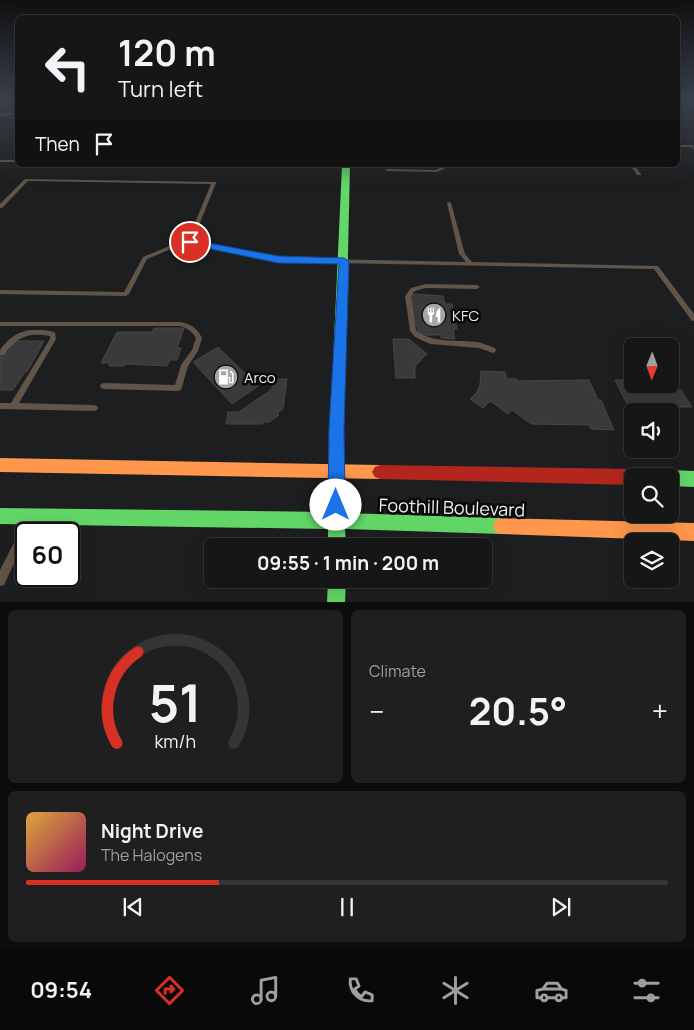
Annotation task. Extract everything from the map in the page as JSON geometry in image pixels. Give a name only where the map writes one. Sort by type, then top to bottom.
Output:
[{"type":"main road","points":[[336,538],[336,470],[346,167]]},
{"type":"main road","name":"Foothill Boulevard","points":[[0,465],[624,477]]},
{"type":"main road","points":[[679,478],[694,479]]},
{"type":"main road","name":"Foothill Boulevard","points":[[0,516],[281,519],[694,532]]},
{"type":"main road","points":[[336,602],[337,588]]},
{"type":"lane","points":[[680,146],[692,146],[694,149]]},
{"type":"lane","points":[[0,161],[15,161]]},
{"type":"lane","points":[[387,170],[437,171],[447,167]]},
{"type":"lane","points":[[634,167],[640,174]]},
{"type":"lane","points":[[0,207],[27,180],[214,183],[190,242]]},
{"type":"lane","points":[[449,203],[462,254],[470,263]]},
{"type":"lane","points":[[0,292],[126,294],[145,258],[174,246],[190,242],[278,260],[656,267],[694,319]]},
{"type":"lane","points":[[477,287],[426,286],[413,289],[408,296],[413,331],[424,339],[479,344],[493,350]]},
{"type":"lane","points":[[0,324],[180,324],[191,327],[197,333],[199,338],[195,351],[185,365],[178,388],[104,386]]},
{"type":"lane","points":[[2,353],[10,342],[24,332],[49,332],[53,334],[53,339],[13,406]]},
{"type":"lane","points":[[0,406],[94,408]]},
{"type":"lane","points":[[0,581],[31,517]]},
{"type":"building","name":"KFC","points":[[411,295],[443,296],[445,304],[452,304],[457,329],[453,329],[455,339],[441,338],[441,335],[419,335],[415,325]]},
{"type":"building","points":[[154,328],[184,328],[177,348],[181,348],[177,360],[170,360],[167,366],[126,364],[124,366],[109,366],[110,363],[101,363],[117,332],[152,332]]},
{"type":"building","points":[[393,339],[409,339],[427,354],[415,366],[415,378],[396,378]]},
{"type":"building","points":[[15,341],[44,341],[27,372],[25,372],[13,390],[0,390],[0,352],[7,353]]},
{"type":"building","points":[[218,347],[258,386],[232,404],[193,362]]},
{"type":"building","points":[[481,371],[505,372],[507,379],[517,379],[517,381],[589,380],[598,400],[601,400],[614,430],[591,429],[589,425],[531,424],[512,410],[508,414],[490,401],[483,408],[470,399],[477,392],[480,385]]},
{"type":"building","points":[[273,379],[287,379],[283,409],[277,413],[279,415],[268,423],[266,421],[262,424],[226,424],[228,412],[239,412],[272,389]]},
{"type":"building","points":[[615,380],[624,380],[624,393],[679,393],[679,390],[681,390],[692,407],[679,407],[679,403],[626,403]]},
{"type":"traffic: fast","points":[[336,522],[337,428],[346,167]]},
{"type":"traffic: fast","points":[[679,478],[694,479]]},
{"type":"traffic: fast","points":[[0,516],[281,519],[501,526]]},
{"type":"traffic: fast","points":[[336,522],[337,538]]},
{"type":"traffic: fast","points":[[336,602],[337,588]]},
{"type":"traffic: slow","points":[[0,465],[380,472]]},
{"type":"traffic: slow","points":[[501,526],[694,532]]},
{"type":"traffic: jam","points":[[380,472],[624,477]]},
{"type":"place","name":"KFC","points":[[434,315]]},
{"type":"place","name":"Arco","points":[[226,377]]},
{"type":"route","points":[[190,242],[278,260],[344,261],[337,428],[336,505]]}]
